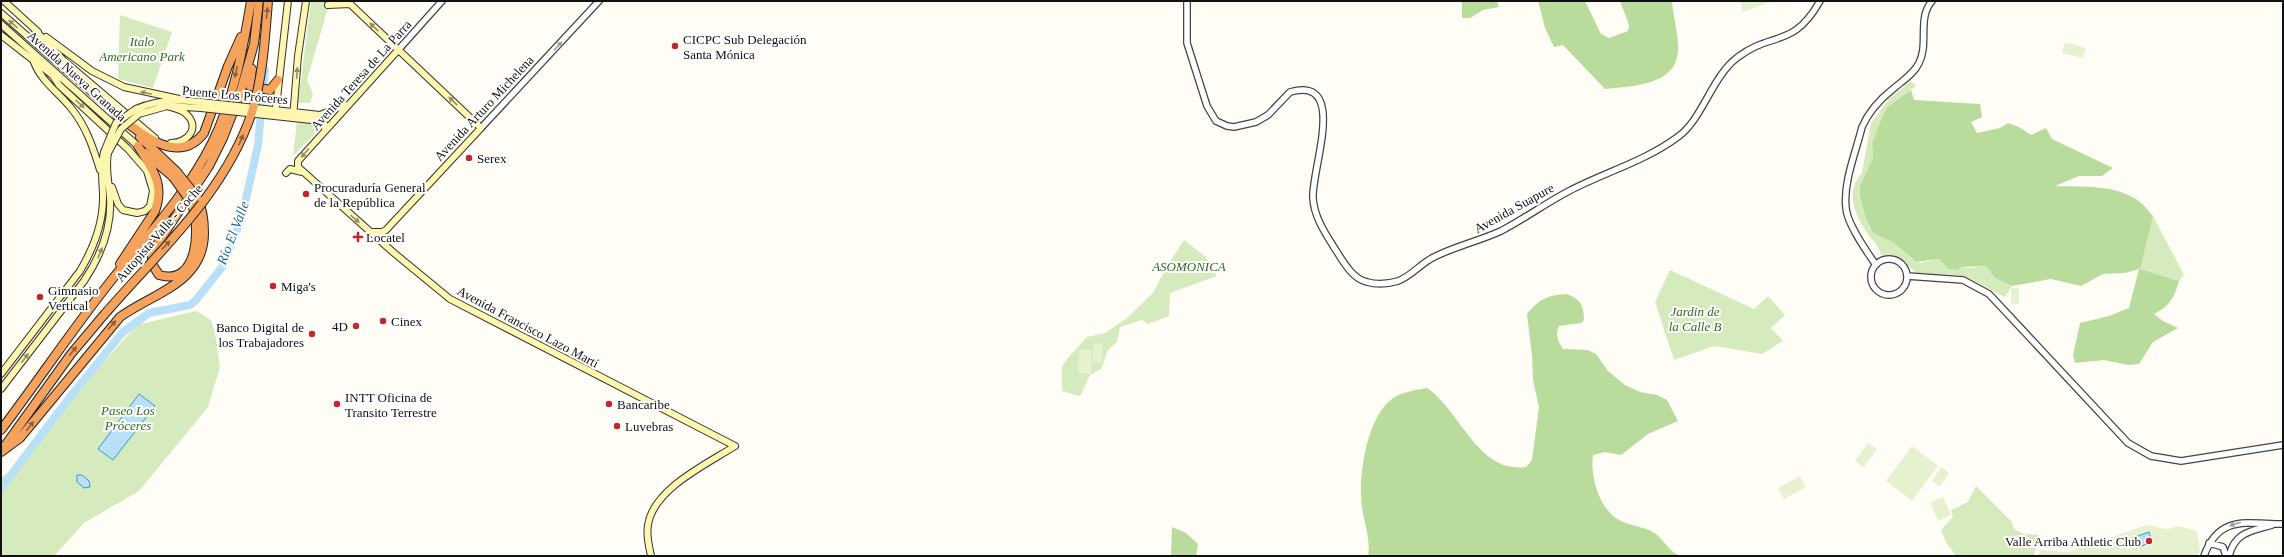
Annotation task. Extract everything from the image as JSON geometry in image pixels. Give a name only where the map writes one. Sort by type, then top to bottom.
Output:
[{"type":"highway","name":"Autopista Valle - Coche","points":[[1,430],[110,283],[177,202],[203,160],[232,92],[246,28],[250,1]]},
{"type":"highway","points":[[259,1],[249,84],[251,86],[270,90],[278,80]]},
{"type":"highway","name":"Autopista Valle - Coche","points":[[1,451],[71,354],[193,215],[214,187],[239,144],[252,110],[261,72],[268,1]]},
{"type":"highway","points":[[116,114],[143,134],[162,145],[181,147],[200,139],[208,123],[228,66],[246,28]]},
{"type":"highway","points":[[194,200],[197,234],[196,245],[191,259],[178,274],[172,276],[159,275],[152,264],[152,252],[186,202],[216,152],[239,97],[254,44]]},
{"type":"highway","points":[[1,451],[20,438],[120,316],[135,306],[164,293],[189,274],[204,245],[203,217],[194,200],[175,175],[116,114]]},
{"type":"highway","points":[[138,146],[175,175]]},
{"type":"highway","points":[[110,283],[132,244],[155,211],[158,202],[159,192],[157,178],[138,146]]},
{"type":"main road","points":[[275,113],[288,1]]},
{"type":"main road","points":[[293,115],[298,56],[306,1]]},
{"type":"main road","points":[[4,2],[35,30],[63,60],[153,137],[172,143],[185,140],[192,132],[192,121],[184,112],[167,106]]},
{"type":"main road","points":[[328,5],[349,3],[481,128]]},
{"type":"main road","name":"Avenida Nueva Granada","points":[[1,13],[116,114]]},
{"type":"main road","name":"Avenida Nueva Granada","points":[[1,24],[138,146]]},
{"type":"main road","points":[[35,30],[77,61],[109,80],[134,90],[184,100]]},
{"type":"main road","points":[[1,35],[53,76],[75,89]]},
{"type":"main road","name":"Avenida Teresa de La Parra","points":[[297,164],[350,102],[399,49]]},
{"type":"main road","points":[[1,374],[85,263],[101,220],[103,199],[101,176],[92,144],[70,106],[43,80],[37,72],[34,62]]},
{"type":"main road","points":[[53,76],[59,85],[118,139],[147,171],[153,191],[150,206],[145,211],[137,213],[123,210],[118,204],[107,171]]},
{"type":"main road","name":"Puente Los Próceres","points":[[101,176],[106,152],[121,129],[138,112],[152,103],[184,100],[265,112]]},
{"type":"main road","points":[[293,115],[326,114],[350,102]]},
{"type":"main road","name":"Puente Los Próceres","points":[[138,112],[167,106],[293,115]]},
{"type":"main road","points":[[293,115],[321,121],[325,126],[325,131]]},
{"type":"main road","name":"Avenida Arturo Michelena","points":[[386,230],[481,128]]},
{"type":"main road","name":"Puente Los Próceres","points":[[106,152],[107,171]]},
{"type":"main road","name":"Avenida Francisco Lazo Martí","points":[[297,164],[370,232],[450,299],[735,446],[672,487],[660,501],[648,524],[647,534],[651,556]]},
{"type":"main road","points":[[286,173],[293,169],[306,174]]},
{"type":"main road","points":[[1,389],[84,281],[95,262],[104,243],[109,218],[110,204],[107,171]]},
{"type":"main road","points":[[370,232],[382,232],[386,230],[385,239],[389,248]]},
{"type":"street","name":"Avenida Teresa de La Parra","points":[[399,49],[442,1]]},
{"type":"street","name":"Avenida Arturo Michelena","points":[[481,128],[599,1]]},
{"type":"street","name":"Avenida Suapure","points":[[1187,1],[1187,42],[1207,106],[1216,120],[1227,126],[1242,127],[1263,119],[1290,92],[1310,90],[1319,97],[1324,108],[1325,122],[1313,177],[1314,209],[1326,235],[1346,266],[1364,282],[1377,284],[1398,281],[1434,257],[1474,243],[1502,230],[1569,191],[1627,165],[1680,135],[1729,64],[1755,47],[1791,35],[1809,18],[1820,1]]},
{"type":"street","points":[[1876,264],[1853,226],[1846,210],[1848,184],[1862,127],[1866,118],[1875,105],[1912,73],[1920,62],[1924,48],[1925,16],[1932,1]]},
{"type":"street","points":[[1884,260],[1895,260],[1903,266],[1907,276],[1906,281],[1900,291],[1895,294],[1884,295],[1875,289],[1871,281],[1872,272],[1876,264],[1884,260]]},
{"type":"street","points":[[1907,276],[1963,280],[1989,294],[2128,443],[2142,452],[2161,459],[2181,461],[2283,446]]},
{"type":"street","points":[[2204,556],[2213,536],[2236,523],[2283,524]]},
{"type":"street","points":[[2227,556],[2234,542],[2244,534],[2274,524]]},
{"type":"street","points":[[2209,543],[2222,547],[2227,556]]},
{"type":"green space","points":[[311,1],[330,1],[307,80],[313,94],[310,103],[298,103]]},
{"type":"green space","points":[[1462,1],[1497,1],[1499,7],[1483,10],[1470,18],[1462,18]]},
{"type":"green space","points":[[1538,1],[1585,1],[1601,34],[1609,38],[1628,31],[1629,25],[1620,1],[1672,1],[1678,44],[1676,62],[1670,71],[1651,82],[1627,87],[1605,89],[1563,45],[1554,47],[1545,28]]},
{"type":"green space","points":[[1740,1],[1774,1],[1743,12]]},
{"type":"green space","name":"Italo Americano Park","points":[[120,15],[172,32],[153,88],[118,79]]},
{"type":"green space","points":[[2065,42],[2086,48],[2083,58],[2062,53]]},
{"type":"green space","points":[[1911,81],[1916,86],[1887,107],[1872,143],[1873,158],[1860,196],[1865,216],[1873,233],[1894,243],[1912,259],[1921,263],[1938,259],[1944,265],[1969,268],[1986,266],[1995,278],[2012,286],[2005,297],[1970,279],[1958,275],[1918,274],[1898,258],[1883,256],[1864,228],[1855,210],[1853,190],[1856,181],[1862,173],[1871,123],[1889,99]]},
{"type":"green space","points":[[1911,90],[1914,100],[1980,104],[1982,117],[1971,122],[1977,133],[2000,128],[2008,123],[2019,127],[2031,135],[2046,128],[2052,139],[2113,168],[2102,176],[2079,176],[2055,186],[2110,189],[2131,196],[2144,205],[2153,216],[2140,269],[2179,281],[2168,305],[2154,314],[2163,321],[2178,328],[2153,342],[2139,364],[2128,365],[2104,360],[2075,363],[2073,355],[2080,323],[2109,316],[2129,308],[2139,269],[2125,273],[2103,274],[2081,286],[2051,279],[2012,286],[1995,278],[1986,266],[1961,267],[1957,270],[1949,269],[1938,259],[1916,262],[1894,243],[1873,233],[1865,216],[1860,196],[1860,186],[1873,158],[1872,143],[1887,107]]},
{"type":"green space","points":[[297,121],[314,123],[321,127],[293,156]]},
{"type":"green space","points":[[2153,216],[2184,275],[2179,281],[2139,269]]},
{"type":"green space","name":"ASOMONICA","points":[[1184,240],[1206,257],[1217,276],[1170,293],[1169,316],[1148,324],[1142,320],[1120,327],[1117,342],[1108,350],[1101,369],[1090,375],[1080,396],[1062,391],[1062,367],[1068,358],[1087,337],[1105,333],[1126,319],[1153,293],[1165,270]]},
{"type":"green space","name":"Jardin de la Calle B","points":[[1670,270],[1754,309],[1768,296],[1785,315],[1771,328],[1783,341],[1762,354],[1714,346],[1674,360],[1655,302]]},
{"type":"green space","points":[[2011,288],[2019,288],[2019,304],[2011,304]]},
{"type":"green space","points":[[1567,294],[1578,300],[1582,306],[1584,320],[1581,323],[1559,326],[1557,332],[1558,338],[1563,349],[1587,350],[1596,354],[1608,371],[1625,385],[1640,392],[1657,395],[1667,400],[1678,421],[1648,434],[1621,455],[1605,452],[1593,455],[1592,463],[1597,491],[1606,508],[1612,515],[1623,522],[1645,528],[1653,532],[1672,551],[1680,556],[1368,556],[1368,538],[1362,507],[1361,481],[1370,434],[1383,408],[1392,399],[1400,395],[1427,388],[1439,398],[1482,451],[1495,461],[1509,467],[1526,467],[1532,460],[1539,407],[1533,380],[1527,314],[1544,299],[1554,295]]},
{"type":"green space","name":"Paseo Los Próceres","points":[[196,311],[211,320],[215,333],[220,367],[208,407],[139,491],[84,523],[54,556],[1,556],[1,477],[24,463],[87,381],[137,325]]},
{"type":"green space","points":[[1094,343],[1103,344],[1102,363],[1093,362]]},
{"type":"green space","points":[[1079,350],[1092,350],[1091,374],[1078,373]]},
{"type":"green space","points":[[1868,443],[1877,449],[1864,467],[1855,461]]},
{"type":"green space","points":[[1912,446],[1938,466],[1912,501],[1886,481]]},
{"type":"green space","points":[[1941,467],[1949,473],[1940,486],[1932,481]]},
{"type":"green space","points":[[1800,476],[1806,487],[1784,499],[1778,488]]},
{"type":"green space","points":[[1976,486],[2012,522],[2014,529],[2024,534],[2039,535],[2034,556],[1956,556],[1946,542],[1941,530],[1953,517],[1951,510],[1968,502]]},
{"type":"green space","points":[[1943,497],[1951,515],[1938,521],[1930,502]]},
{"type":"green space","name":"Valle Arriba Athletic Club","points":[[2147,525],[2167,529],[2179,526],[2197,531],[2200,551],[2198,556],[2038,556],[2040,550],[2069,552]]},
{"type":"green space","points":[[1172,527],[1186,533],[1198,544],[1196,556],[1171,556]]},
{"type":"water","points":[[139,394],[155,406],[113,460],[98,449]]},
{"type":"water","points":[[77,475],[82,475],[89,481],[90,487],[84,488],[77,482]]},
{"type":"water","points":[[2149,532],[2152,542],[2136,548],[2132,538]]},
{"type":"waterway","name":"Río El Valle","points":[[1,488],[70,397],[123,332],[149,313],[190,305],[196,300],[223,266],[242,217],[258,145],[265,70]]},
{"type":"place","name":"CICPC Sub Delegación Santa Mónica","points":[[675,46]]},
{"type":"place","name":"Serex","points":[[469,158]]},
{"type":"place","name":"Procuraduría General de la República","points":[[306,194]]},
{"type":"place","name":"Locatel","points":[[358,237]]},
{"type":"place","name":"Miga's","points":[[273,286]]},
{"type":"place","name":"Gimnasio Vertical","points":[[40,297]]},
{"type":"place","name":"Cinex","points":[[383,321]]},
{"type":"place","name":"4D","points":[[356,326]]},
{"type":"place","name":"Banco Digital de los Trabajadores","points":[[312,334]]},
{"type":"place","name":"INTT Oficina de Transito Terrestre","points":[[337,404]]},
{"type":"place","name":"Bancaribe","points":[[609,404]]},
{"type":"place","name":"Luvebras","points":[[617,426]]},
{"type":"place","name":"Valle Arriba Athletic Club","points":[[2149,541]]}]
